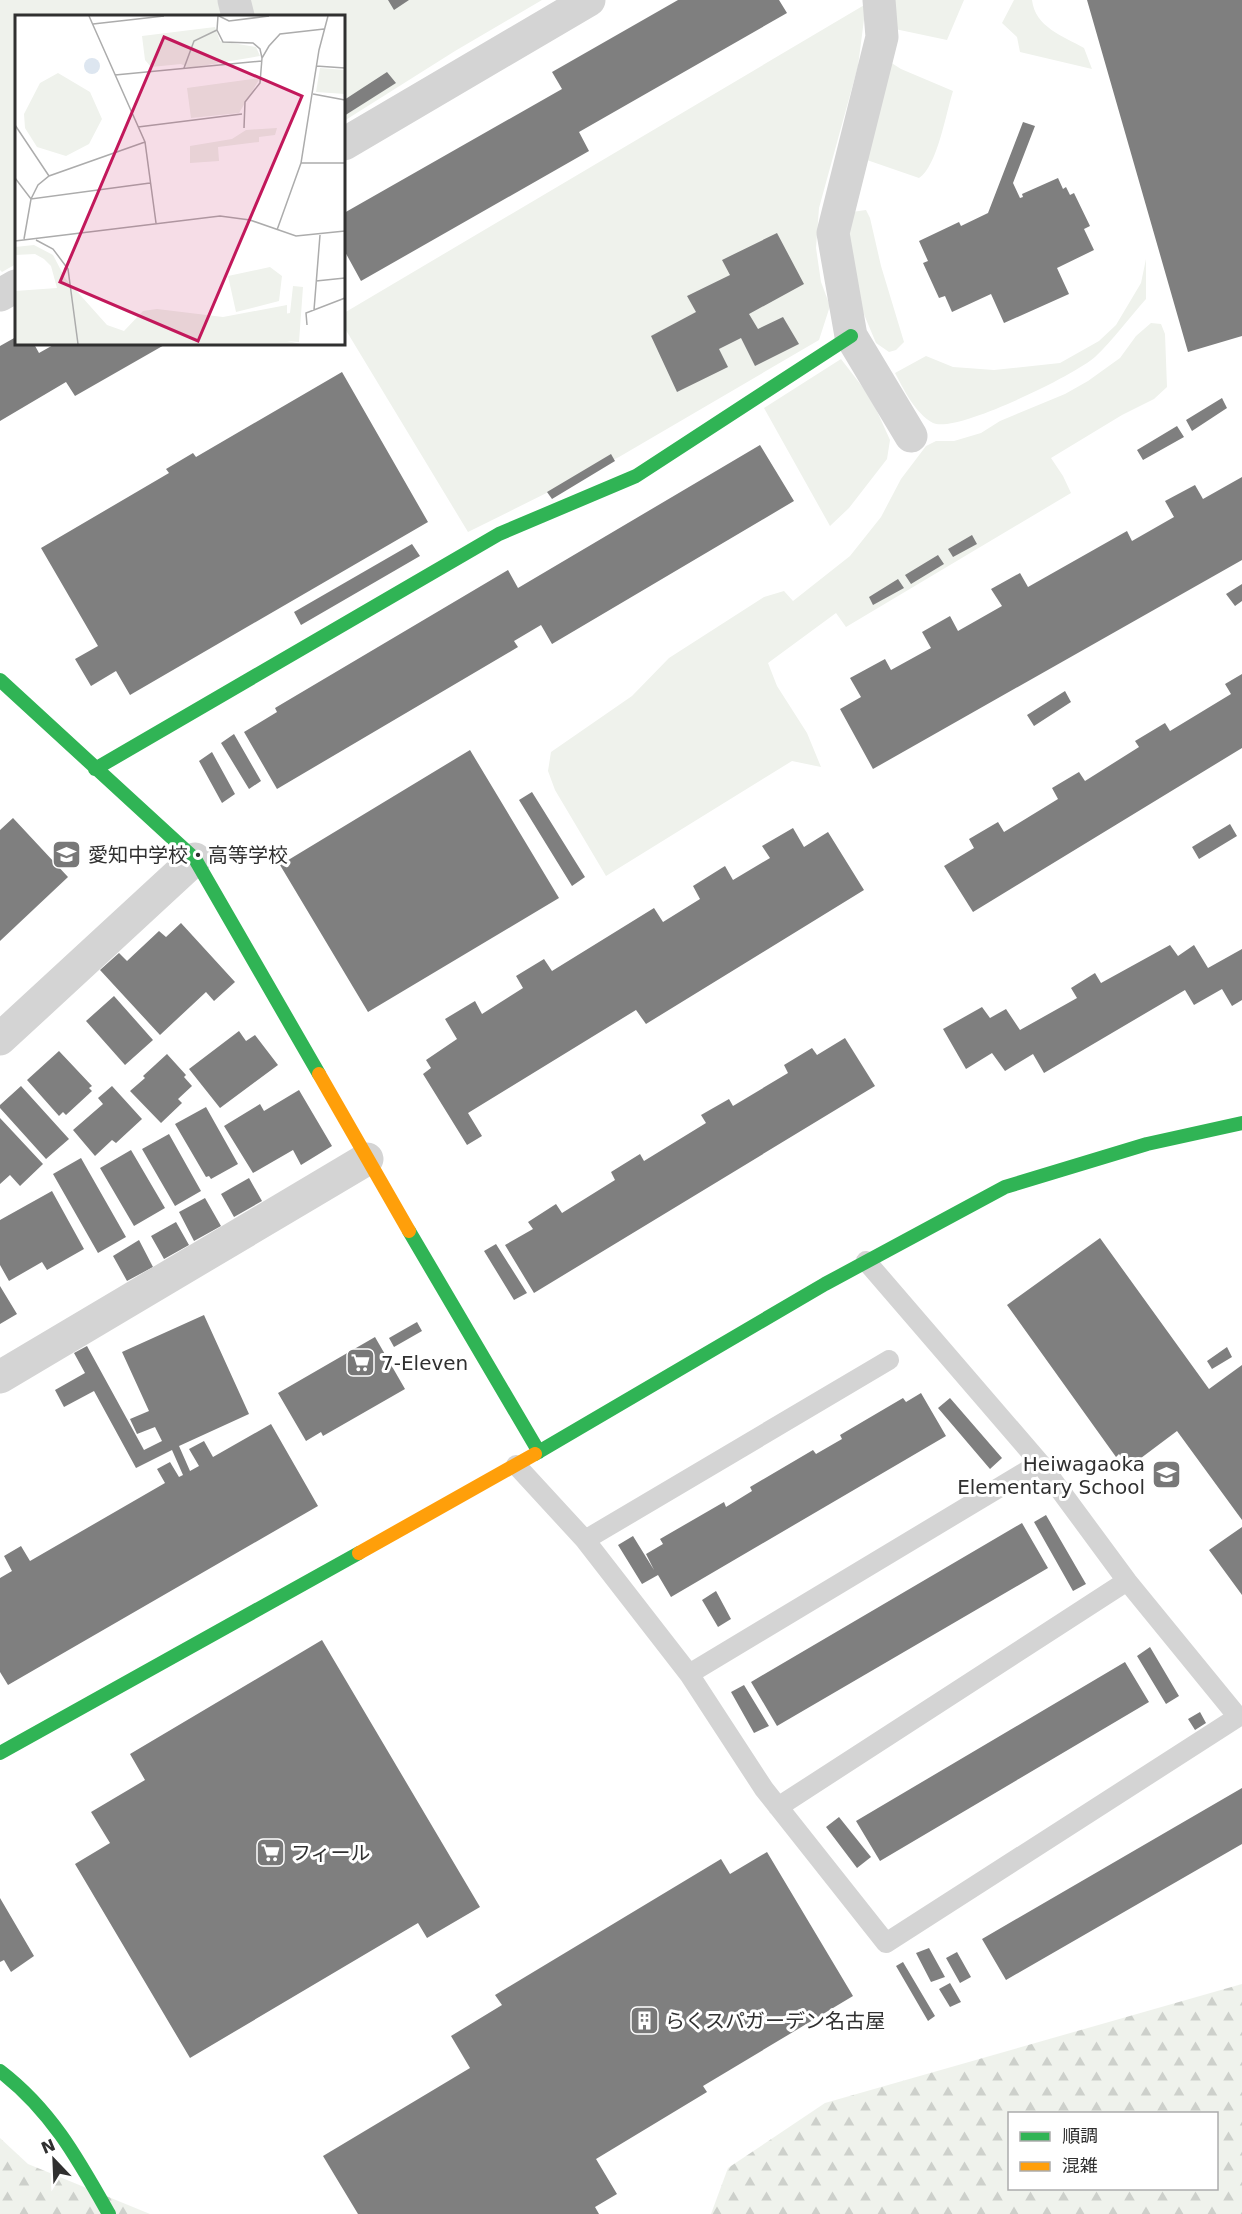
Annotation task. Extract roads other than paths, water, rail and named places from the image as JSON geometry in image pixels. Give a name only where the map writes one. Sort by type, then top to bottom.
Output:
[{"type":"street","points":[[234,0],[238,15]]},
{"type":"street","points":[[345,143],[590,0]]},
{"type":"street","points":[[879,0],[882,38],[833,233],[851,336],[911,436]]},
{"type":"street","points":[[95,769],[499,534],[636,476],[851,336]]},
{"type":"street","points":[[0,680],[195,859],[539,1452]]},
{"type":"street","points":[[0,1039],[195,859]]},
{"type":"street","points":[[0,1753],[539,1452],[866,1261],[1005,1187],[1147,1144],[1242,1123]]},
{"type":"street","points":[[0,1377],[367,1159]]},
{"type":"street","points":[[0,2071],[17,2083],[51,2117],[109,2214]]},
{"type":"lane","points":[[516,1465],[585,1540],[689,1674],[764,1790],[886,1943],[1238,1716],[1127,1581],[1040,1463],[866,1261]]},
{"type":"lane","points":[[585,1540],[889,1360]]},
{"type":"lane","points":[[689,1674],[1040,1463]]},
{"type":"lane","points":[[778,1807],[1127,1581]]},
{"type":"place","name":"愛知中学校・高等学校","points":[[67,855]]},
{"type":"place","name":"7-Eleven","points":[[360,1363]]},
{"type":"place","name":"Heiwagaoka Elementary School","points":[[1166,1475]]},
{"type":"place","name":"フィール","points":[[270,1853]]},
{"type":"place","name":"らくスパガーデン名古屋","points":[[644,2021]]}]
